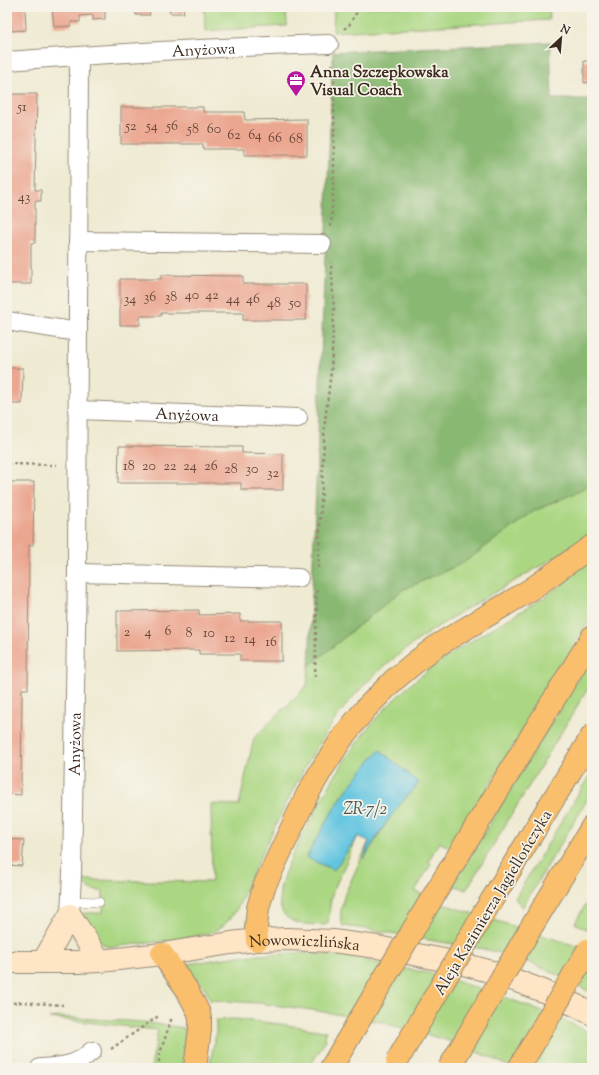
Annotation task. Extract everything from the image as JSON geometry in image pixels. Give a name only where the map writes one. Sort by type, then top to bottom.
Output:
[{"type":"highway","points":[[257,940],[256,928],[258,908],[270,872],[307,795],[322,769],[345,734],[367,706],[394,680],[438,645],[530,590],[592,546]]},
{"type":"highway","points":[[331,1068],[431,900],[592,637]]},
{"type":"highway","name":"Aleja Kazimierza Jagiellończyka","points":[[394,1064],[592,736]]},
{"type":"highway","points":[[449,1068],[592,827]]},
{"type":"highway","points":[[519,1068],[590,946]]},
{"type":"highway","points":[[162,954],[186,988],[199,1013],[200,1024],[195,1068]]},
{"type":"street","name":"Anyżowa","points":[[7,61],[242,46],[329,44]]},
{"type":"street","name":"Anyżowa","points":[[70,908],[72,874],[77,573],[79,56]]},
{"type":"street","points":[[78,241],[328,244]]},
{"type":"street","points":[[7,321],[78,332]]},
{"type":"street","name":"Anyżowa","points":[[77,410],[298,418]]},
{"type":"street","points":[[77,573],[298,578]]},
{"type":"street","points":[[70,908],[100,960]]},
{"type":"street","points":[[43,962],[70,908]]},
{"type":"street","name":"Nowowiczlińska","points":[[7,962],[100,960],[162,954],[257,940],[287,939],[333,941],[377,947],[459,963],[496,973],[543,991],[592,1014]]},
{"type":"street","points":[[40,1068],[70,1064],[82,1059],[92,1051]]},
{"type":"lane","points":[[70,908],[99,902]]},
{"type":"path","points":[[318,569],[334,309],[328,244],[334,169],[334,80],[329,44],[349,25],[360,7]]},
{"type":"path","points":[[7,464],[77,466]]},
{"type":"path","points":[[315,677],[317,584]]},
{"type":"path","points":[[7,1004],[20,1002],[63,1005]]},
{"type":"path","points":[[92,1051],[112,1049],[160,1015]]},
{"type":"path","points":[[158,1068],[160,1053],[172,1017]]},
{"type":"green space","points":[[204,7],[286,7],[287,26],[205,31]]},
{"type":"green space","points":[[334,7],[549,7],[549,20],[333,32]]},
{"type":"green space","points":[[550,42],[552,99],[592,99],[592,481],[584,489],[534,511],[463,563],[402,590],[309,666],[333,52]]},
{"type":"green space","points":[[592,481],[592,533],[416,641],[380,670],[347,704],[335,719],[314,751],[262,853],[240,903],[224,925],[206,934],[160,942],[110,947],[95,939],[80,916],[84,913],[103,913],[103,891],[90,889],[85,886],[81,880],[212,882],[211,804],[239,805],[254,738],[307,685],[309,666],[402,590],[463,563],[534,511],[584,489]]},
{"type":"green space","points":[[592,559],[592,616],[451,848],[439,842],[429,861],[431,864],[415,891],[443,904],[592,951],[592,993],[558,975],[512,956],[472,947],[343,926],[341,915],[345,894],[369,841],[365,857],[392,814],[419,783],[380,750],[340,800],[314,842],[307,858],[334,870],[358,836],[334,889],[331,898],[328,923],[326,925],[302,924],[290,920],[282,911],[280,892],[290,860],[331,783],[361,737],[398,696],[427,671],[476,638],[545,597]]},
{"type":"green space","points":[[592,655],[592,682],[466,890],[453,885]]},
{"type":"green space","points":[[592,771],[592,792],[522,908],[515,898]]},
{"type":"green space","points":[[592,893],[592,921],[587,930],[575,923]]},
{"type":"green space","points":[[301,953],[363,959],[379,964],[434,974],[507,998],[573,1024],[592,1034],[592,1068],[512,1068],[492,1058],[446,1040],[381,1022],[312,1010],[259,1003],[210,1000],[201,984],[188,970],[188,964],[239,956]]},
{"type":"green space","points":[[61,1017],[143,1022],[185,1028],[182,1068],[151,1068],[158,1030],[49,1018]]},
{"type":"green space","points":[[235,1019],[326,1031],[326,1040],[309,1068],[209,1068],[216,1034],[216,1020]]},
{"type":"water","name":"ZR-7/2","points":[[380,750],[419,783],[389,819],[364,859],[369,841],[358,836],[334,870],[307,858],[326,822],[340,800],[363,769]]},
{"type":"building","points":[[7,7],[25,7],[26,30],[11,31],[11,26],[7,26]]},
{"type":"building","points":[[52,7],[105,7],[105,19],[93,20],[93,15],[80,16],[80,22],[71,22],[71,26],[54,27]]},
{"type":"building","points":[[135,7],[183,7],[184,13],[170,13],[169,8],[149,10],[150,15],[136,15]]},
{"type":"building","points":[[584,61],[592,61],[592,82],[584,83]]},
{"type":"building","points":[[7,94],[37,94],[35,190],[41,190],[41,201],[35,201],[35,243],[31,243],[31,284],[7,284]]},
{"type":"building","points":[[121,107],[203,107],[203,112],[244,112],[245,120],[307,119],[307,155],[244,155],[244,149],[203,149],[203,144],[121,144]]},
{"type":"building","points":[[161,275],[243,276],[243,284],[306,284],[306,320],[243,320],[243,313],[161,313],[161,316],[140,316],[140,325],[120,325],[120,279],[161,279]]},
{"type":"building","points":[[7,368],[23,368],[22,404],[7,404]]},
{"type":"building","points":[[119,446],[242,447],[242,453],[283,454],[283,490],[241,490],[241,483],[118,483]]},
{"type":"building","points":[[7,482],[34,482],[33,545],[29,545],[28,689],[22,689],[21,795],[7,794]]},
{"type":"building","points":[[199,610],[199,615],[240,614],[240,621],[282,621],[282,661],[240,661],[240,654],[199,654],[199,650],[117,651],[117,611]]},
{"type":"building","points":[[7,839],[24,840],[22,866],[7,865]]},
{"type":"place","name":"Anna Szczepkowska Visual Coach","points":[[296,97]]}]
